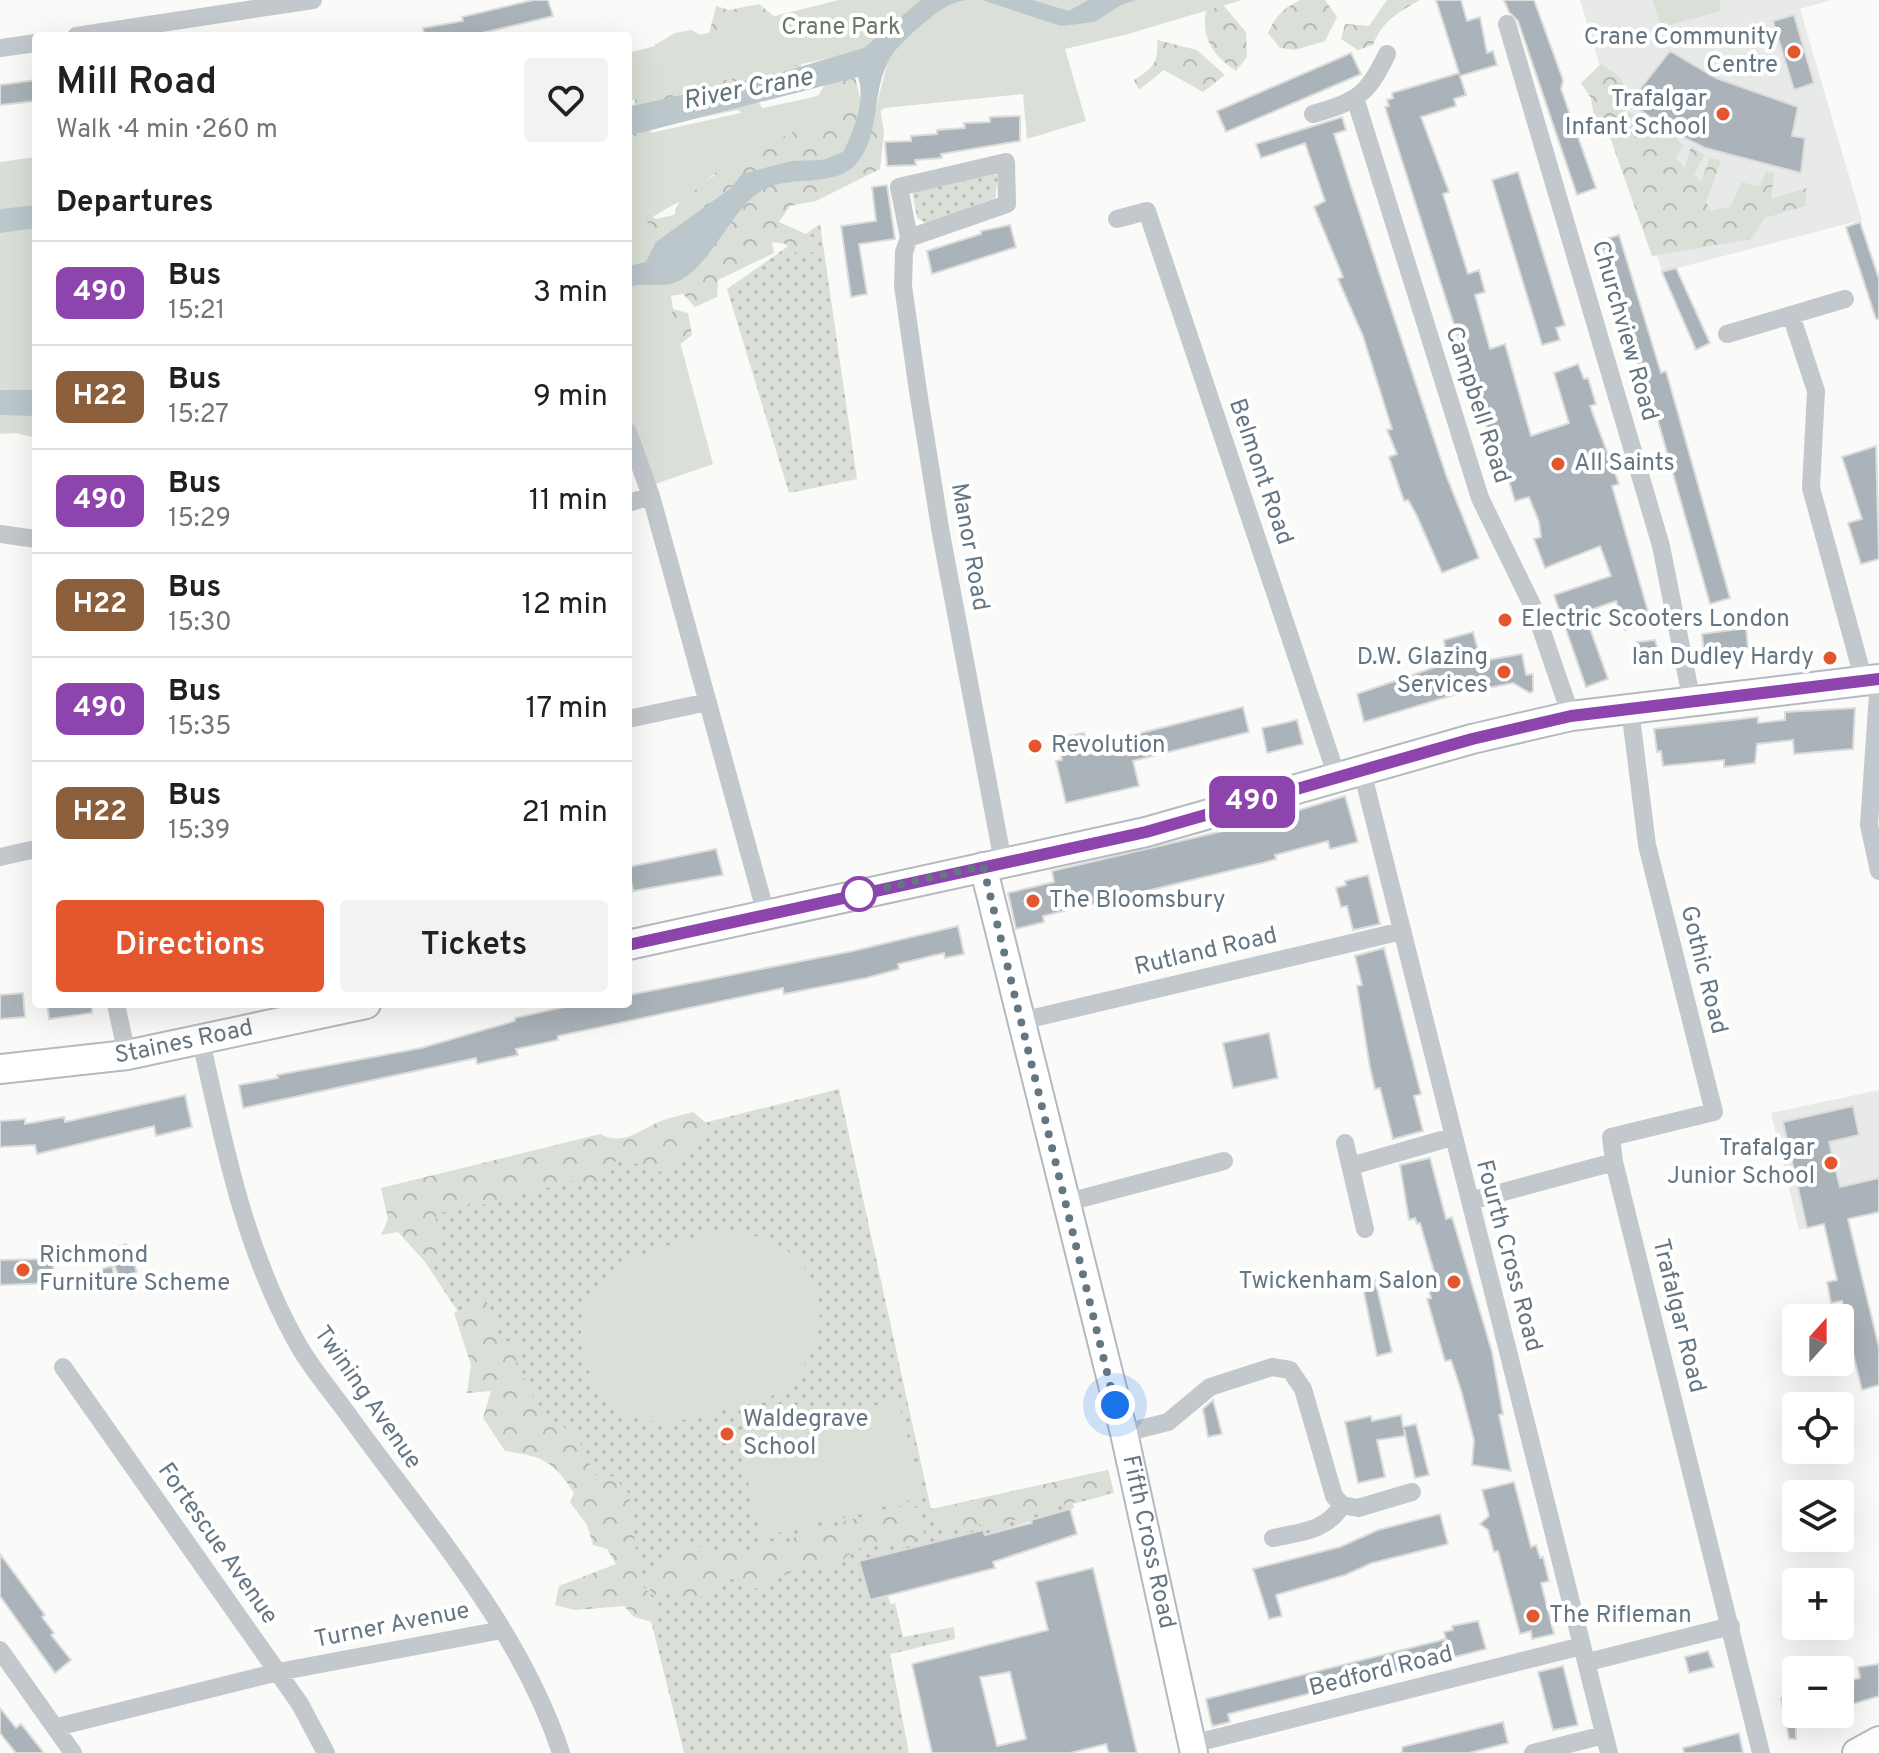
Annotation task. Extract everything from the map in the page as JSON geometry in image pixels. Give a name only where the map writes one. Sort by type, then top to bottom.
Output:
[{"type":"main road","points":[[632,944],[1146,832],[1472,739],[1571,716],[1874,680]]},
{"type":"main road","name":"Staines Road","points":[[0,1069],[127,1055],[348,1008]]},
{"type":"main road","points":[[1857,1753],[1879,1741]]},
{"type":"street","points":[[102,32],[313,0]]},
{"type":"street","name":"Churchview Road","points":[[1507,24],[1661,546],[1692,702]]},
{"type":"street","points":[[0,48],[32,44]]},
{"type":"street","points":[[1313,114],[1356,101],[1374,82],[1387,54]]},
{"type":"street","name":"Campbell Road","points":[[1356,101],[1480,498],[1535,611],[1571,716]]},
{"type":"street","name":"Manor Road","points":[[909,238],[1007,204],[1006,162],[899,187],[909,238],[904,252],[903,286],[993,864]]},
{"type":"street","name":"Belmont Road","points":[[1117,219],[1147,211],[1350,774]]},
{"type":"street","points":[[1727,334],[1845,299]]},
{"type":"street","points":[[1791,315],[1816,391],[1811,488],[1874,680],[1869,825],[1879,871]]},
{"type":"street","points":[[632,443],[651,496],[766,914]]},
{"type":"street","points":[[632,502],[651,496]]},
{"type":"street","points":[[0,534],[32,538]]},
{"type":"street","points":[[632,718],[708,702]]},
{"type":"street","name":"Gothic Road","points":[[1614,1162],[1611,1137],[1714,1112],[1647,845],[1630,709]]},
{"type":"street","name":"Fourth Cross Road","points":[[1350,774],[1402,931],[1607,1744]]},
{"type":"street","points":[[0,857],[32,850]]},
{"type":"street","name":"Fifth Cross Road","points":[[993,864],[1021,1021],[1068,1202],[1107,1376],[1124,1433],[1193,1749]]},
{"type":"street","name":"Rutland Road","points":[[1021,1021],[1402,931]]},
{"type":"street","points":[[117,1008],[127,1055]]},
{"type":"street","name":"Twining Avenue","points":[[201,1041],[227,1161],[261,1272],[297,1344],[502,1630],[549,1716],[561,1753]]},
{"type":"street","points":[[1351,1166],[1452,1137]]},
{"type":"street","points":[[1345,1143],[1365,1229]]},
{"type":"street","points":[[1068,1202],[1224,1161]]},
{"type":"street","points":[[1470,1201],[1614,1162]]},
{"type":"street","name":"Trafalgar Road","points":[[1614,1162],[1761,1753]]},
{"type":"street","name":"Fortescue Avenue","points":[[63,1367],[300,1704],[326,1753]]},
{"type":"street","points":[[1124,1433],[1168,1422],[1210,1387],[1272,1367],[1290,1370],[1303,1389],[1334,1496],[1342,1505],[1358,1508],[1412,1492]]},
{"type":"street","points":[[1273,1538],[1320,1527],[1334,1518],[1342,1505]]},
{"type":"street","points":[[1585,1654],[1731,1626]]},
{"type":"street","name":"Turner Avenue","points":[[57,1727],[278,1672],[502,1630]]},
{"type":"street","points":[[0,1650],[73,1753]]},
{"type":"street","name":"Bedford Road","points":[[1193,1749],[1585,1654]]},
{"type":"street","points":[[1533,1753],[1607,1744]]},
{"type":"shaded area","name":"Trafalgar Infant School","points":[[1580,0],[1831,0],[1800,9],[1862,220],[1662,272]]},
{"type":"shaded area","name":"Trafalgar Junior School","points":[[1879,1090],[1879,1212],[1799,1230],[1771,1113]]},
{"type":"green space","name":"Crane Park","points":[[839,0],[1242,0],[1065,49],[1086,121],[1027,139],[1023,94],[884,108],[874,116],[887,64],[900,43],[632,100],[632,52]]},
{"type":"green space","points":[[1209,0],[1219,0],[1246,32],[1247,57],[1236,71],[1219,57],[1209,41],[1205,22]]},
{"type":"green space","points":[[1301,0],[1325,0],[1337,17],[1325,41],[1295,50],[1280,48],[1268,33],[1281,13]]},
{"type":"green space","points":[[1387,0],[1420,0],[1386,24],[1373,45],[1358,50],[1341,39],[1345,24],[1369,26]]},
{"type":"green space","points":[[1653,0],[1719,0],[1721,11],[1661,27]]},
{"type":"green space","points":[[759,4],[776,18],[801,64],[796,90],[758,101],[767,117],[813,106],[825,84],[855,77],[862,106],[880,108],[884,133],[880,169],[816,201],[790,206],[779,222],[815,238],[814,252],[799,255],[785,244],[772,242],[774,253],[718,280],[717,297],[695,307],[683,294],[671,296],[673,309],[688,313],[692,335],[665,356],[632,249],[632,230],[644,212],[656,219],[674,215],[682,193],[714,176],[710,160],[749,118],[738,110],[652,127],[647,150],[632,148],[632,105],[635,104],[635,91],[659,53],[655,45],[675,33],[691,30],[701,35],[709,34],[716,6],[729,10]]},
{"type":"green space","points":[[1157,40],[1197,50],[1225,75],[1203,92],[1164,70],[1139,90],[1134,80],[1153,64]]},
{"type":"green space","points":[[1601,64],[1619,76],[1624,85],[1621,97],[1625,112],[1656,118],[1683,145],[1676,158],[1685,168],[1691,146],[1704,155],[1694,174],[1701,182],[1710,158],[1721,160],[1706,202],[1711,211],[1730,207],[1742,182],[1759,187],[1766,172],[1774,173],[1771,199],[1807,188],[1805,206],[1765,218],[1751,239],[1652,256],[1606,126],[1595,124],[1591,98],[1581,83]]},
{"type":"green space","points":[[846,86],[850,94],[825,115],[715,173],[687,197],[647,220],[713,464],[647,487],[632,444],[632,137],[813,97]]},
{"type":"green space","points":[[32,158],[32,437],[16,433],[0,434],[0,162]]},
{"type":"green space","points":[[988,170],[998,176],[995,198],[928,224],[917,218],[912,191]]},
{"type":"green space","points":[[820,224],[857,479],[789,493],[727,289]]},
{"type":"green space","name":"Waldegrave School","points":[[839,1089],[931,1509],[1108,1470],[1114,1493],[985,1535],[982,1530],[859,1561],[870,1599],[888,1597],[891,1604],[895,1603],[903,1637],[954,1627],[955,1639],[890,1654],[909,1753],[684,1753],[644,1593],[386,1203]]},
{"type":"green space","points":[[693,1112],[712,1128],[694,1153],[665,1173],[617,1158],[609,1176],[589,1184],[573,1181],[482,1205],[475,1199],[461,1210],[437,1213],[440,1259],[428,1265],[398,1232],[381,1235],[388,1219],[381,1188],[600,1134],[609,1138],[624,1138],[661,1121]]},
{"type":"green space","points":[[728,1229],[775,1244],[806,1268],[820,1307],[819,1328],[803,1367],[789,1384],[766,1399],[693,1418],[652,1421],[622,1410],[600,1391],[587,1366],[581,1324],[588,1299],[603,1279],[623,1264],[675,1243]]},
{"type":"green space","points":[[484,1298],[495,1315],[495,1337],[520,1345],[515,1362],[551,1421],[576,1434],[595,1475],[613,1476],[629,1494],[640,1582],[660,1607],[657,1623],[634,1617],[624,1606],[575,1610],[555,1605],[559,1586],[616,1564],[607,1549],[593,1545],[587,1525],[570,1502],[574,1493],[560,1474],[538,1458],[505,1451],[483,1418],[491,1391],[467,1393],[471,1365],[454,1313]]},
{"type":"green space","points":[[898,1400],[923,1497],[761,1537],[738,1438]]},
{"type":"green space","points":[[1108,1470],[1113,1490],[988,1528],[979,1524],[939,1528],[931,1510]]},
{"type":"green space","points":[[900,1507],[919,1508],[924,1533],[912,1540],[854,1551],[837,1570],[797,1570],[759,1588],[752,1588],[735,1579],[725,1580],[722,1590],[683,1603],[669,1588],[653,1596],[644,1576],[665,1566],[674,1546],[702,1547],[712,1557],[731,1546],[753,1554],[767,1541],[789,1542],[811,1528],[823,1526],[836,1529],[845,1521]]},
{"type":"water","name":"River Crane","points":[[921,0],[966,0],[949,5],[934,15],[890,58],[882,76],[869,140],[857,163],[848,171],[825,179],[764,189],[740,210],[708,255],[684,278],[670,284],[632,286],[632,265],[646,262],[656,242],[731,188],[742,174],[791,161],[823,160],[843,152],[858,115],[861,95],[858,77],[632,135],[632,106],[779,73],[864,48]]},
{"type":"water","points":[[982,0],[1032,0],[1069,11],[1088,0],[1137,0],[1123,4],[1094,22],[1061,26]]},
{"type":"water","points":[[32,205],[32,229],[0,233],[0,209]]},
{"type":"water","points":[[0,390],[32,390],[32,416],[0,415]]},
{"type":"building","points":[[533,0],[548,0],[553,16],[487,32],[424,32],[423,28],[463,21],[462,17]]},
{"type":"building","points":[[1436,0],[1461,0],[1467,21],[1480,17],[1487,53],[1493,51],[1497,65],[1460,76],[1466,95],[1454,99],[1456,106],[1421,117],[1449,192],[1443,194],[1468,274],[1479,270],[1485,292],[1475,295],[1490,349],[1505,344],[1531,436],[1569,423],[1554,373],[1578,364],[1584,379],[1588,378],[1596,404],[1590,406],[1619,484],[1612,486],[1651,622],[1625,630],[1616,601],[1584,612],[1608,679],[1586,687],[1554,595],[1611,576],[1600,546],[1545,568],[1534,539],[1541,537],[1539,522],[1529,497],[1515,501],[1494,433],[1489,435],[1385,107],[1389,106],[1387,100],[1393,98],[1392,93],[1459,73]]},
{"type":"building","points":[[1504,0],[1534,0],[1563,80],[1561,89],[1596,188],[1577,195],[1518,21],[1509,12]]},
{"type":"building","name":"Crane Community Centre","points":[[1794,15],[1814,83],[1794,90],[1773,21]]},
{"type":"building","name":"Trafalgar Infant School","points":[[1670,51],[1716,78],[1798,107],[1792,136],[1805,138],[1801,173],[1705,148],[1663,127],[1630,102]]},
{"type":"building","points":[[1351,53],[1361,74],[1226,132],[1217,111]]},
{"type":"building","points":[[32,81],[32,101],[0,105],[0,85]]},
{"type":"building","points":[[1020,116],[1020,141],[941,154],[942,158],[915,160],[916,165],[887,166],[885,142],[911,141],[911,136],[965,128],[964,123],[990,122],[990,117]]},
{"type":"building","points":[[1342,117],[1346,130],[1334,134],[1446,475],[1479,558],[1442,573],[1416,514],[1408,500],[1404,501],[1389,457],[1397,454],[1387,430],[1392,429],[1363,336],[1338,279],[1343,277],[1314,207],[1325,201],[1305,143],[1261,158],[1256,144]]},
{"type":"building","points":[[1518,172],[1565,325],[1556,328],[1560,340],[1542,345],[1492,180]]},
{"type":"building","points":[[887,185],[895,239],[859,244],[867,294],[851,297],[841,226],[876,221],[872,187]]},
{"type":"building","points":[[1860,222],[1879,279],[1879,319],[1876,319],[1846,227]]},
{"type":"building","points":[[1010,225],[1016,247],[932,274],[927,251],[981,234],[981,231]]},
{"type":"building","points":[[1619,235],[1661,373],[1666,371],[1730,598],[1710,604],[1643,368],[1639,369],[1600,241]]},
{"type":"building","points":[[1676,268],[1710,343],[1696,350],[1662,272]]},
{"type":"building","points":[[1876,446],[1879,559],[1861,564],[1848,523],[1862,519],[1842,457]]},
{"type":"building","points":[[1746,628],[1748,648],[1704,654],[1702,634]]},
{"type":"building","points":[[1473,632],[1481,661],[1522,654],[1526,675],[1533,674],[1533,691],[1530,693],[1513,683],[1457,694],[1364,722],[1357,694],[1447,663],[1444,640]]},
{"type":"building","points":[[1655,640],[1660,657],[1643,663],[1637,642]]},
{"type":"building","points":[[1243,707],[1249,732],[1133,761],[1139,786],[1066,803],[1056,761],[1062,760],[1057,738],[1084,733],[1089,754],[1140,743],[1137,734]]},
{"type":"building","points":[[1855,708],[1853,749],[1794,754],[1793,740],[1757,744],[1755,763],[1724,767],[1724,760],[1663,766],[1661,751],[1657,752],[1654,729],[1758,717],[1758,723],[1785,720],[1785,712]]},
{"type":"building","points":[[1297,720],[1303,744],[1267,753],[1262,728]]},
{"type":"building","points":[[1345,796],[1358,842],[1330,849],[1328,841],[1275,855],[1276,859],[1266,862],[1043,916],[1044,922],[1016,929],[1008,893],[1054,882],[1052,871],[1257,823]]},
{"type":"building","points":[[716,849],[723,875],[633,891],[632,866]]},
{"type":"building","points":[[1368,875],[1380,924],[1353,930],[1347,906],[1341,907],[1336,888],[1346,885],[1345,881]]},
{"type":"building","points":[[958,926],[964,954],[945,958],[944,953],[898,964],[899,969],[866,978],[784,994],[783,988],[558,1036],[558,1040],[516,1049],[518,1055],[477,1064],[476,1058],[243,1108],[239,1085],[278,1078],[277,1075],[421,1048],[515,1021],[515,1018],[560,1008],[632,1008],[632,994],[853,951]]},
{"type":"building","points":[[1384,948],[1421,1094],[1414,1096],[1423,1131],[1393,1139],[1380,1088],[1375,1089],[1370,1068],[1357,986],[1362,985],[1355,956]]},
{"type":"building","points":[[23,993],[25,1017],[0,1019],[0,995]]},
{"type":"building","points":[[48,1008],[92,1008],[92,1013],[49,1019]]},
{"type":"building","points":[[1269,1033],[1278,1078],[1233,1088],[1223,1043]]},
{"type":"building","points":[[185,1095],[192,1127],[156,1136],[154,1126],[37,1154],[35,1145],[0,1147],[0,1121],[25,1119],[25,1124],[64,1117],[65,1122]]},
{"type":"building","points":[[1853,1106],[1859,1135],[1829,1142],[1840,1187],[1879,1178],[1879,1212],[1848,1219],[1879,1348],[1879,1385],[1862,1390],[1854,1357],[1854,1304],[1843,1304],[1842,1301],[1831,1303],[1827,1282],[1837,1280],[1824,1224],[1807,1228],[1783,1122]]},
{"type":"building","points":[[1430,1158],[1446,1219],[1452,1217],[1492,1352],[1503,1414],[1499,1415],[1511,1471],[1472,1465],[1474,1440],[1461,1390],[1451,1360],[1445,1361],[1427,1299],[1431,1298],[1426,1280],[1436,1278],[1420,1223],[1417,1224],[1415,1218],[1409,1220],[1400,1165]]},
{"type":"building","points":[[126,1244],[137,1272],[119,1278],[109,1250]]},
{"type":"building","name":"Richmond Furniture Scheme","points":[[39,1256],[53,1256],[54,1283],[0,1285],[0,1260],[39,1259]]},
{"type":"building","points":[[112,1266],[115,1280],[70,1292],[67,1280]]},
{"type":"building","points":[[1375,1280],[1392,1352],[1377,1356],[1362,1283]]},
{"type":"building","points":[[1213,1400],[1222,1434],[1208,1437],[1203,1409]]},
{"type":"building","points":[[1401,1415],[1403,1427],[1416,1424],[1429,1475],[1415,1478],[1404,1429],[1405,1436],[1377,1440],[1385,1477],[1358,1483],[1345,1422],[1371,1416],[1372,1421]]},
{"type":"building","points":[[1514,1482],[1531,1547],[1536,1545],[1540,1558],[1543,1557],[1549,1581],[1541,1583],[1554,1634],[1532,1639],[1531,1631],[1520,1634],[1498,1551],[1494,1552],[1488,1530],[1480,1524],[1489,1516],[1482,1490]]},
{"type":"building","points":[[1070,1509],[1077,1534],[993,1562],[995,1568],[870,1600],[859,1561],[983,1530],[985,1535]]},
{"type":"building","points":[[1440,1514],[1448,1544],[1372,1563],[1345,1575],[1276,1595],[1282,1616],[1269,1619],[1253,1569],[1340,1547],[1378,1530]]},
{"type":"building","points":[[0,1554],[45,1615],[42,1617],[54,1633],[51,1635],[71,1660],[55,1673],[0,1596]]},
{"type":"building","points":[[1093,1568],[1137,1753],[1109,1753],[1106,1744],[1070,1753],[932,1753],[912,1664],[1048,1630],[1036,1582]],"holes":[[[1010,1672],[1026,1739],[997,1746],[980,1677]]]},
{"type":"building","points":[[1478,1621],[1486,1649],[1228,1714],[1230,1722],[1213,1726],[1211,1722],[1206,1699],[1446,1639],[1444,1632],[1453,1630],[1452,1626]]},
{"type":"building","points":[[1708,1651],[1714,1667],[1689,1673],[1685,1657]]},
{"type":"building","points":[[1879,1664],[1879,1696],[1854,1704],[1854,1680],[1860,1678],[1858,1667]]},
{"type":"building","points":[[1563,1666],[1578,1725],[1553,1730],[1538,1672]]},
{"type":"building","points":[[0,1708],[16,1728],[21,1724],[44,1753],[16,1753],[0,1733]]},
{"type":"building","points":[[1503,1722],[1508,1743],[1469,1753],[1402,1753],[1402,1747]]},
{"type":"building","points":[[1787,1728],[1796,1728],[1796,1739],[1789,1739]]},
{"type":"building","points":[[1739,1733],[1743,1753],[1684,1753],[1683,1748]]},
{"type":"bus line","name":"490","points":[[632,944],[1146,832],[1472,739],[1571,716],[1879,679]]},
{"type":"place","name":"Crane Community Centre","points":[[1794,52]]},
{"type":"place","name":"Trafalgar Infant School","points":[[1723,114]]},
{"type":"place","name":"All Saints","points":[[1558,464]]},
{"type":"place","name":"Electric Scooters London","points":[[1505,620]]},
{"type":"place","name":"Ian Dudley Hardy","points":[[1830,658]]},
{"type":"place","name":"D.W. Glazing Services","points":[[1504,672]]},
{"type":"place","name":"Revolution","points":[[1035,746]]},
{"type":"place","name":"The Bloomsbury","points":[[1033,901]]},
{"type":"place","name":"Trafalgar Junior School","points":[[1831,1163]]},
{"type":"place","name":"Richmond Furniture Scheme","points":[[23,1270]]},
{"type":"place","name":"Twickenham Salon","points":[[1454,1282]]},
{"type":"place","name":"Waldegrave School","points":[[727,1434]]},
{"type":"place","name":"The Rifleman","points":[[1533,1616]]},
{"type":"route","points":[[859,894],[845,897],[983,866],[1068,1202],[1115,1405]]}]
